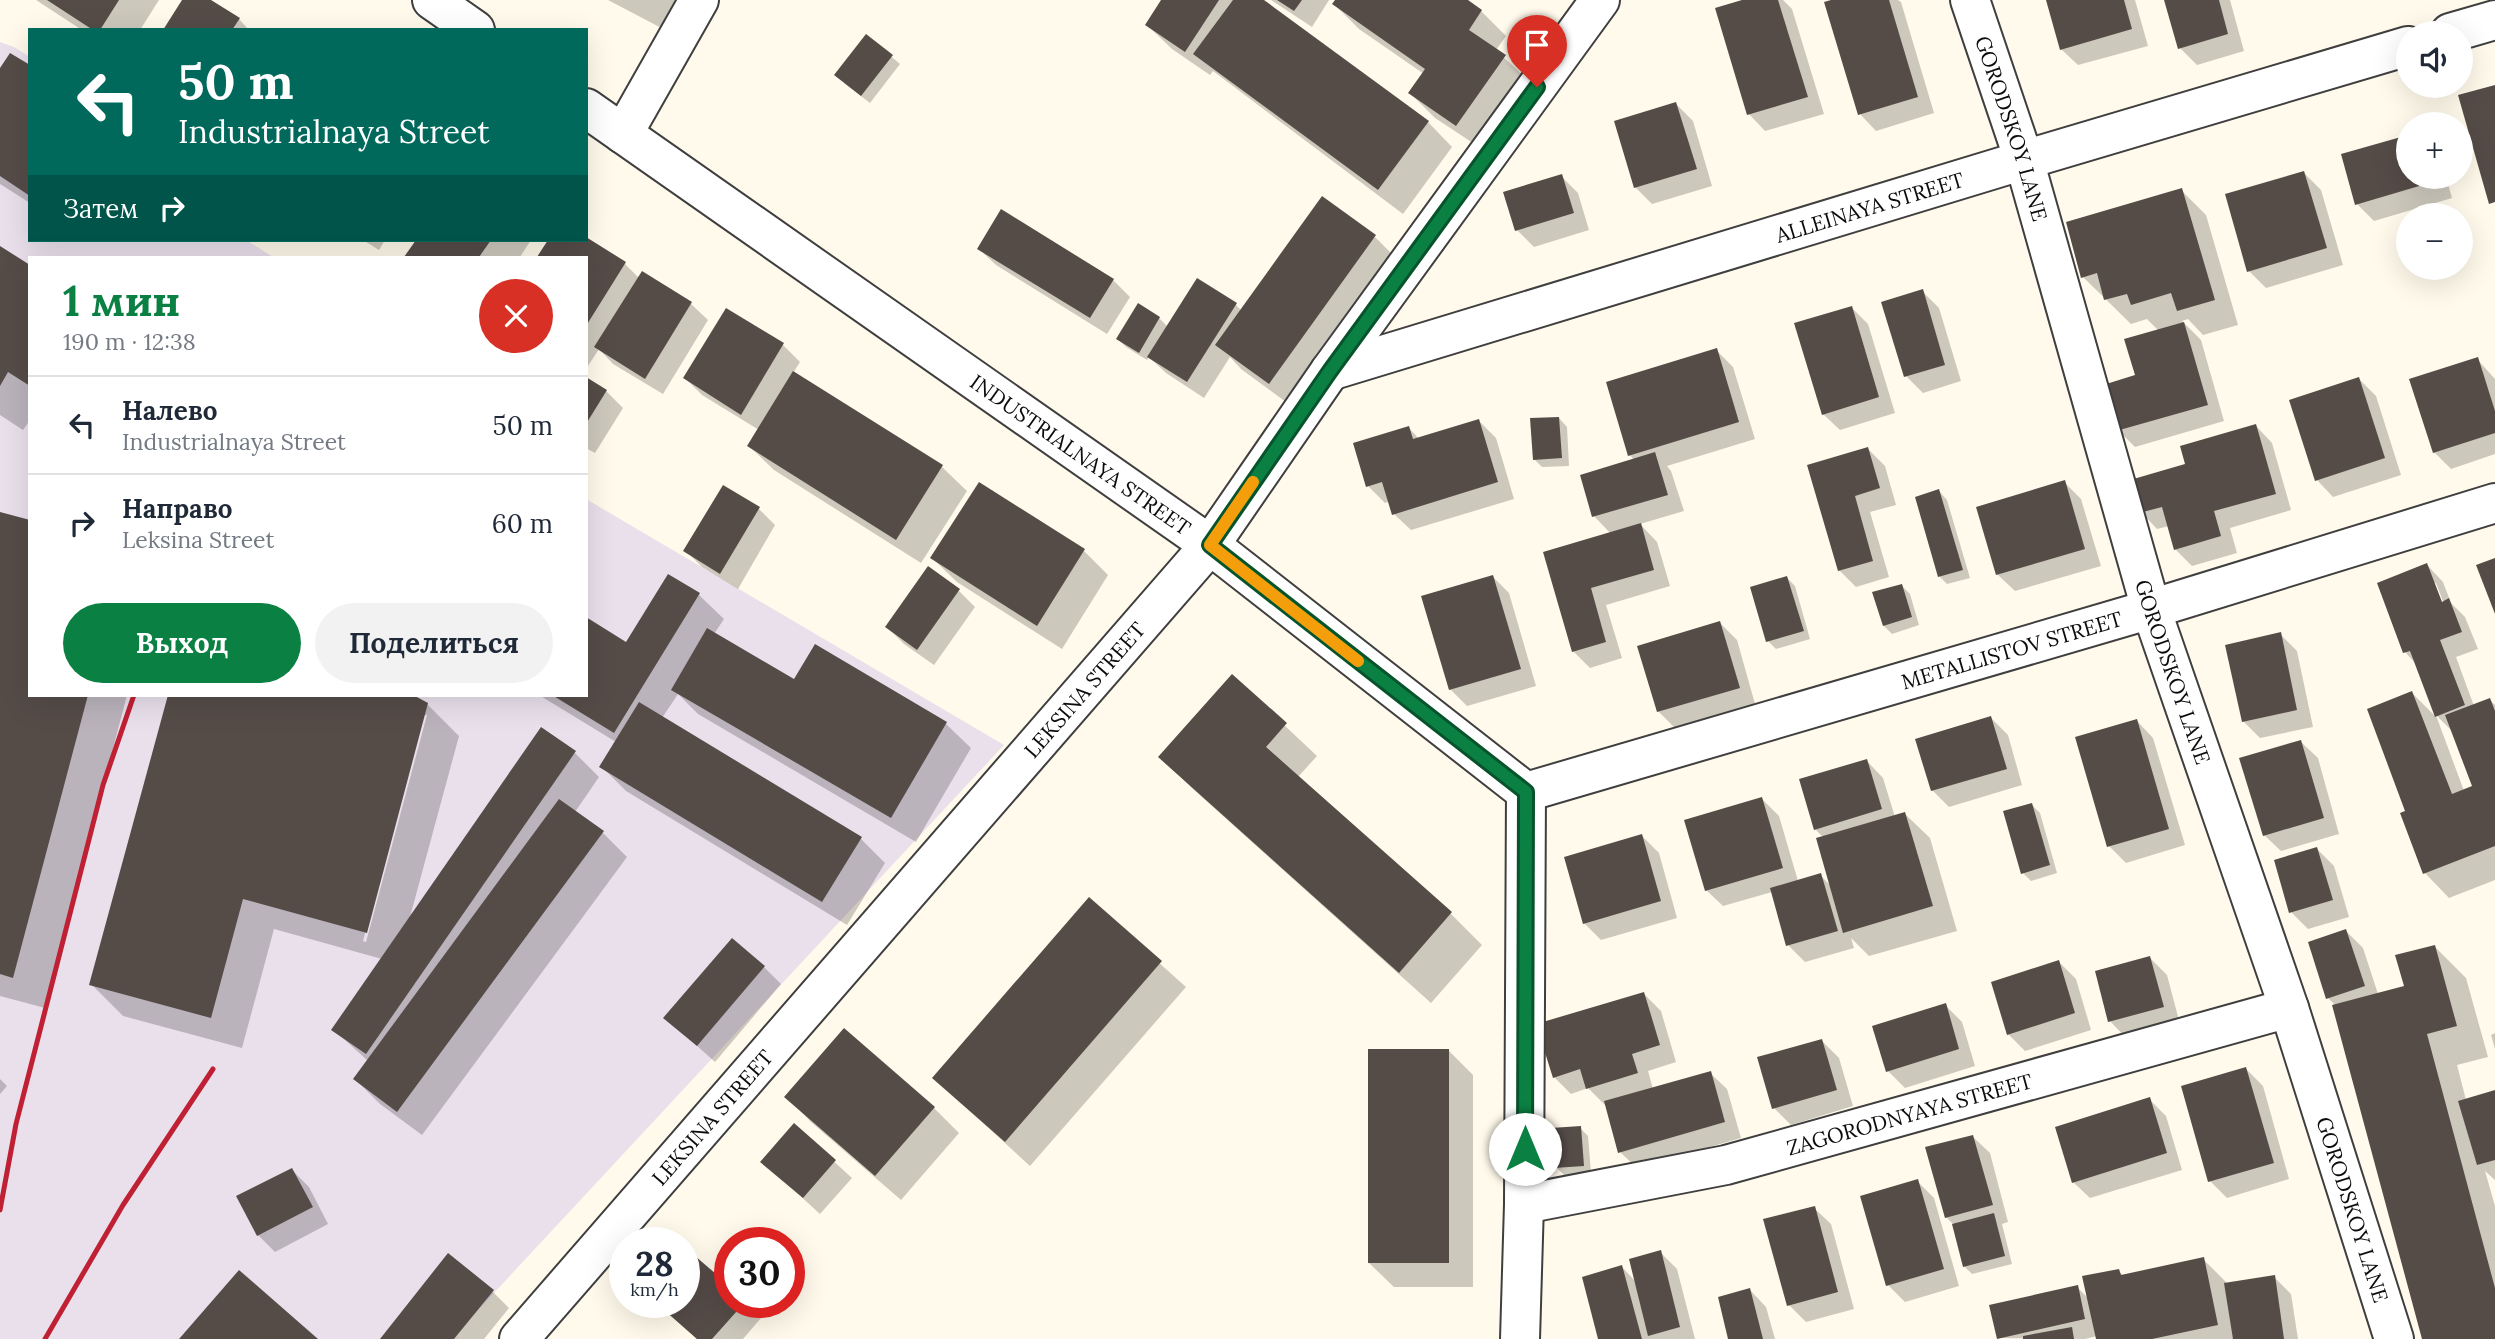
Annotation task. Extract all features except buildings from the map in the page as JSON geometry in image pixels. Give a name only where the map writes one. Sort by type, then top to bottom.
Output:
[{"type":"street","points":[[432,0],[472,28]]},
{"type":"street","points":[[623,134],[699,0]]},
{"type":"street","name":"LEKSINA STREET","points":[[519,1339],[1210,545],[1330,371],[1600,0]]},
{"type":"street","name":"GORODSKOY LANE","points":[[1970,0],[2024,160],[2151,609],[2289,1008],[2394,1339]]},
{"type":"street","points":[[2473,26],[2495,20]]},
{"type":"street","name":"ALLEINAYA STREET","points":[[1330,371],[2396,50]]},
{"type":"street","name":"INDUSTRIALNAYA STREET","points":[[588,109],[1210,545],[1526,792]]},
{"type":"street","name":"METALLISTOV STREET","points":[[1526,792],[2151,609],[2495,502]]},
{"type":"street","points":[[1520,1339],[1524,1204],[1526,792]]},
{"type":"street","name":"ZAGORODNYAYA STREET","points":[[1524,1204],[1726,1165],[2289,1008]]},
{"type":"shaded area","points":[[0,42],[28,56],[28,242],[249,242],[271,256],[28,256],[28,697],[588,697],[588,500],[1004,745],[451,1339],[0,1339]]},
{"type":"railway","points":[[0,1210],[16,1124],[103,785],[133,697]]},
{"type":"railway","points":[[45,1339],[123,1205],[213,1069]]},
{"type":"slow traffic","points":[[1253,482],[1210,545],[1358,661]]},
{"type":"route","points":[[1525,1149],[1526,792],[1210,545],[1330,371],[1537,87]]}]
